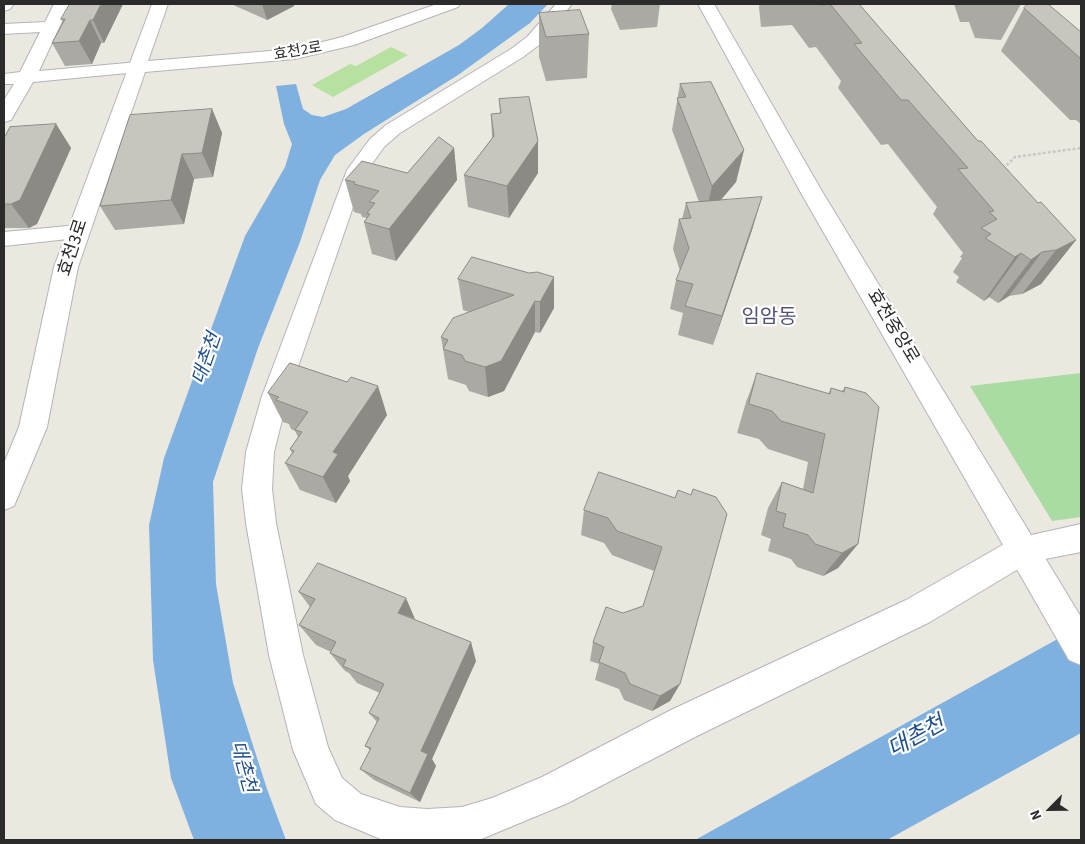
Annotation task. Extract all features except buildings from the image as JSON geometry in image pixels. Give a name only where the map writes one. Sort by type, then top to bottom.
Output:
[{"type":"street","points":[[4,116],[27,76],[62,4]]},
{"type":"street","name":"효천3로","points":[[4,497],[33,427],[66,267],[160,4]]},
{"type":"street","name":"효천2로","points":[[4,79],[295,54],[348,41],[452,4]]},
{"type":"street","points":[[564,4],[533,41],[501,63],[393,129],[364,159],[354,174],[276,396],[260,452],[257,489],[261,523],[286,655],[311,750],[329,791],[348,807],[369,817],[400,826],[426,828],[462,826],[493,817],[555,790],[684,723],[918,611],[1028,555],[1081,538]]},
{"type":"street","name":"효천중앙로","points":[[706,4],[812,193],[1028,555],[1081,648]]},
{"type":"street","points":[[4,29],[50,27]]},
{"type":"street","points":[[4,239],[78,232]]},
{"type":"path","points":[[1002,170],[1015,157],[1081,148]]},
{"type":"green space","points":[[391,47],[408,55],[333,97],[312,85],[350,64],[356,66]]},
{"type":"green space","points":[[1081,373],[1081,517],[1052,521],[970,386]]},
{"type":"water","name":"대촌천","points":[[509,4],[548,4],[530,23],[458,75],[364,134],[335,155],[320,180],[300,242],[258,348],[213,482],[216,584],[233,683],[267,789],[286,840],[194,840],[171,778],[153,660],[149,525],[164,458],[245,236],[285,167],[292,144],[284,124],[276,86],[296,84],[303,109],[312,115],[323,117],[346,109],[459,45]]},
{"type":"water","name":"대촌천","points":[[1081,626],[1081,733],[887,840],[695,840]]},
{"type":"district","name":"임암동","points":[[769,319]]}]
